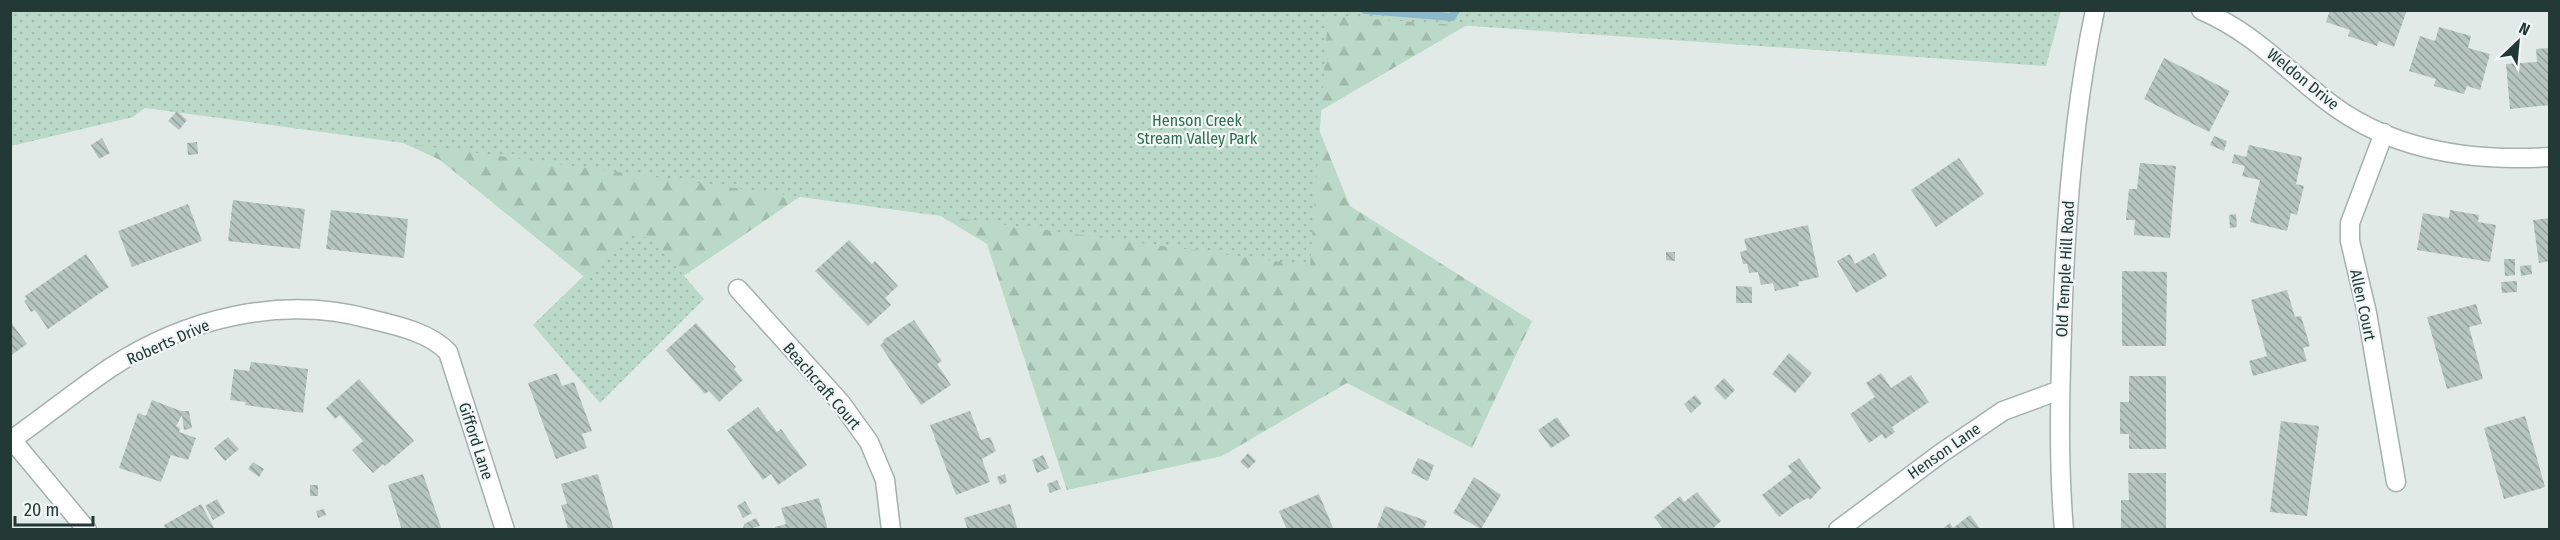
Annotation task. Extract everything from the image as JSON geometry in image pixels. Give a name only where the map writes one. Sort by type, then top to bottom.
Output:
[{"type":"street","name":"Old Temple Hill Road","points":[[2064,530],[2060,390],[2069,200],[2083,77],[2095,10]]},
{"type":"street","name":"Weldon Drive","points":[[2201,10],[2246,34],[2327,101],[2384,133],[2411,144],[2470,156],[2508,160],[2550,157]]},
{"type":"street","name":"Allen Court","points":[[2384,133],[2350,223],[2350,241],[2367,313],[2396,482]]},
{"type":"street","name":"Beachcraft Court","points":[[738,289],[841,403],[869,442],[885,480],[891,530]]},
{"type":"street","name":"Roberts Drive","points":[[11,440],[112,367],[201,325],[257,311],[308,308],[361,316],[413,332],[441,345],[448,352]]},
{"type":"street","name":"Gifford Lane","points":[[448,352],[505,530]]},
{"type":"street","name":"Henson Lane","points":[[1839,530],[1931,460],[2003,411],[2060,390]]},
{"type":"street","points":[[11,440],[87,530]]},
{"type":"green space","points":[[213,10],[1491,11],[1313,115],[1350,206],[1532,321],[1472,448],[1347,383],[1222,456],[1067,490],[987,244],[851,162],[629,313],[440,160],[171,35]]},
{"type":"green space","name":"Henson Creek Stream Valley Park","points":[[10,11],[2061,11],[2046,66],[1328,16],[1310,266],[145,108],[133,117],[11,146]]},
{"type":"green space","points":[[632,235],[649,238],[656,243],[704,299],[600,403],[533,325],[622,239]]},
{"type":"building","points":[[2330,10],[2407,10],[2394,47],[2379,41],[2377,46],[2348,36],[2350,30],[2326,22]]},
{"type":"building","points":[[2439,27],[2471,36],[2468,48],[2490,54],[2480,90],[2467,86],[2464,94],[2434,86],[2436,79],[2409,71],[2420,36],[2435,41]]},
{"type":"building","points":[[2550,48],[2550,105],[2510,109],[2506,64],[2537,62],[2536,49]]},
{"type":"building","points":[[2164,58],[2230,91],[2209,132],[2144,99]]},
{"type":"building","points":[[177,111],[187,120],[179,130],[168,121]]},
{"type":"building","points":[[2214,136],[2227,141],[2224,151],[2210,145]]},
{"type":"building","points":[[102,138],[110,153],[99,159],[91,145]]},
{"type":"building","points":[[197,142],[198,154],[188,155],[187,143]]},
{"type":"building","points":[[2249,145],[2302,157],[2296,184],[2304,186],[2297,215],[2291,213],[2287,231],[2250,222],[2260,180],[2242,176],[2245,166],[2232,163],[2234,154],[2246,157]]},
{"type":"building","points":[[1959,158],[1984,194],[1936,227],[1911,190]]},
{"type":"building","points":[[2140,163],[2176,166],[2170,238],[2134,235],[2135,220],[2126,220],[2129,189],[2137,189]]},
{"type":"building","points":[[233,200],[305,209],[300,249],[228,241]]},
{"type":"building","points":[[188,204],[202,241],[132,267],[118,231]]},
{"type":"building","points":[[331,210],[408,219],[404,258],[326,249]]},
{"type":"building","points":[[2450,210],[2479,215],[2478,222],[2496,225],[2490,262],[2417,250],[2423,213],[2449,218]]},
{"type":"building","points":[[2236,214],[2237,227],[2230,228],[2229,215]]},
{"type":"building","points":[[2550,218],[2550,261],[2539,263],[2533,220]]},
{"type":"building","points":[[1808,225],[1819,277],[1798,282],[1799,286],[1775,291],[1773,283],[1761,285],[1758,272],[1749,273],[1747,264],[1743,264],[1740,252],[1747,250],[1744,239]]},
{"type":"building","points":[[849,240],[872,264],[875,261],[898,286],[885,298],[891,305],[868,326],[815,271]]},
{"type":"building","points":[[1666,252],[1675,252],[1675,261],[1666,260]]},
{"type":"building","points":[[1874,253],[1887,276],[1856,293],[1837,261],[1850,254],[1855,264]]},
{"type":"building","points":[[86,254],[109,287],[48,329],[35,310],[31,312],[24,301],[27,299],[25,296]]},
{"type":"building","points":[[2504,259],[2515,259],[2515,275],[2505,276]]},
{"type":"building","points":[[2531,265],[2532,274],[2521,276],[2520,266]]},
{"type":"building","points":[[2122,271],[2167,272],[2166,346],[2122,346]]},
{"type":"building","points":[[2517,281],[2517,292],[2502,293],[2501,282]]},
{"type":"building","points":[[1736,286],[1752,287],[1752,303],[1736,303]]},
{"type":"building","points":[[2287,290],[2295,317],[2301,316],[2310,346],[2303,348],[2307,361],[2253,376],[2249,361],[2267,356],[2251,300]]},
{"type":"building","points":[[2476,304],[2482,324],[2469,327],[2483,379],[2447,389],[2427,317]]},
{"type":"building","points":[[914,320],[942,361],[937,364],[951,385],[921,405],[880,345],[884,342],[883,340]]},
{"type":"building","points":[[10,321],[27,344],[10,356]]},
{"type":"building","points":[[696,323],[736,367],[734,369],[743,380],[719,402],[709,391],[705,394],[666,350]]},
{"type":"building","points":[[1789,353],[1812,373],[1795,393],[1772,374]]},
{"type":"building","points":[[251,362],[308,369],[303,413],[245,405],[246,402],[230,400],[234,369],[249,371]]},
{"type":"building","points":[[557,373],[562,386],[574,382],[592,431],[582,434],[587,448],[556,459],[528,383]]},
{"type":"building","points":[[1881,373],[1891,388],[1911,375],[1929,402],[1892,427],[1895,432],[1885,439],[1882,434],[1869,443],[1850,414],[1875,397],[1866,383]]},
{"type":"building","points":[[2129,376],[2166,376],[2166,449],[2129,449],[2129,434],[2120,434],[2120,402],[2129,402]]},
{"type":"building","points":[[1724,378],[1735,390],[1725,400],[1714,388]]},
{"type":"building","points":[[359,379],[414,441],[385,466],[383,464],[373,473],[352,450],[363,441],[340,415],[335,419],[326,408]]},
{"type":"building","points":[[1695,395],[1702,403],[1691,413],[1684,404]]},
{"type":"building","points":[[152,400],[181,411],[189,411],[192,428],[184,430],[182,415],[176,426],[180,428],[179,432],[196,438],[188,460],[171,455],[161,482],[119,468],[138,413],[146,416]]},
{"type":"building","points":[[758,407],[777,432],[781,429],[807,465],[778,485],[771,474],[763,480],[727,430]]},
{"type":"building","points":[[970,411],[981,440],[990,437],[996,451],[982,459],[990,482],[956,495],[930,425]]},
{"type":"building","points":[[2525,416],[2545,487],[2504,499],[2484,428]]},
{"type":"building","points":[[1557,417],[1570,436],[1551,448],[1538,430]]},
{"type":"building","points":[[2281,421],[2319,426],[2307,516],[2270,512]]},
{"type":"building","points":[[228,437],[239,449],[225,461],[214,448]]},
{"type":"building","points":[[1248,453],[1256,461],[1248,469],[1240,462]]},
{"type":"building","points":[[1043,455],[1049,468],[1037,473],[1032,460]]},
{"type":"building","points":[[1418,458],[1434,465],[1428,481],[1411,473]]},
{"type":"building","points":[[1799,458],[1821,488],[1810,500],[1808,498],[1798,503],[1779,517],[1762,495],[1792,472],[1788,466]]},
{"type":"building","points":[[253,462],[264,469],[259,477],[248,469]]},
{"type":"building","points":[[2128,473],[2166,473],[2166,530],[2121,530],[2121,500],[2129,500]]},
{"type":"building","points":[[423,474],[442,530],[402,530],[388,485]]},
{"type":"building","points":[[598,474],[614,530],[568,529],[561,505],[567,504],[561,484]]},
{"type":"building","points":[[1005,474],[1007,482],[1000,485],[997,477]]},
{"type":"building","points":[[1474,477],[1501,495],[1481,529],[1453,513]]},
{"type":"building","points":[[1057,480],[1061,489],[1050,493],[1047,484]]},
{"type":"building","points":[[310,485],[318,485],[318,496],[310,496]]},
{"type":"building","points":[[1697,492],[1721,521],[1711,530],[1664,530],[1654,517],[1680,496],[1684,502]]},
{"type":"building","points":[[1319,494],[1334,530],[1287,530],[1279,511]]},
{"type":"building","points":[[819,498],[828,530],[776,530],[775,527],[786,524],[781,508]]},
{"type":"building","points":[[217,499],[225,513],[213,520],[205,506]]},
{"type":"building","points":[[745,501],[752,513],[743,518],[737,506]]},
{"type":"building","points":[[201,504],[215,530],[166,530],[164,525]]},
{"type":"building","points":[[1010,504],[1018,530],[968,530],[964,518]]},
{"type":"building","points":[[1385,506],[1427,521],[1423,530],[1376,530]]},
{"type":"building","points":[[324,509],[326,515],[318,518],[316,511]]},
{"type":"building","points":[[1970,515],[1981,530],[1941,530],[1950,523],[1953,528]]},
{"type":"building","points":[[756,518],[760,526],[743,530],[744,524]]},
{"type":"waterway","points":[[1365,10],[1452,17],[1456,10]]}]
